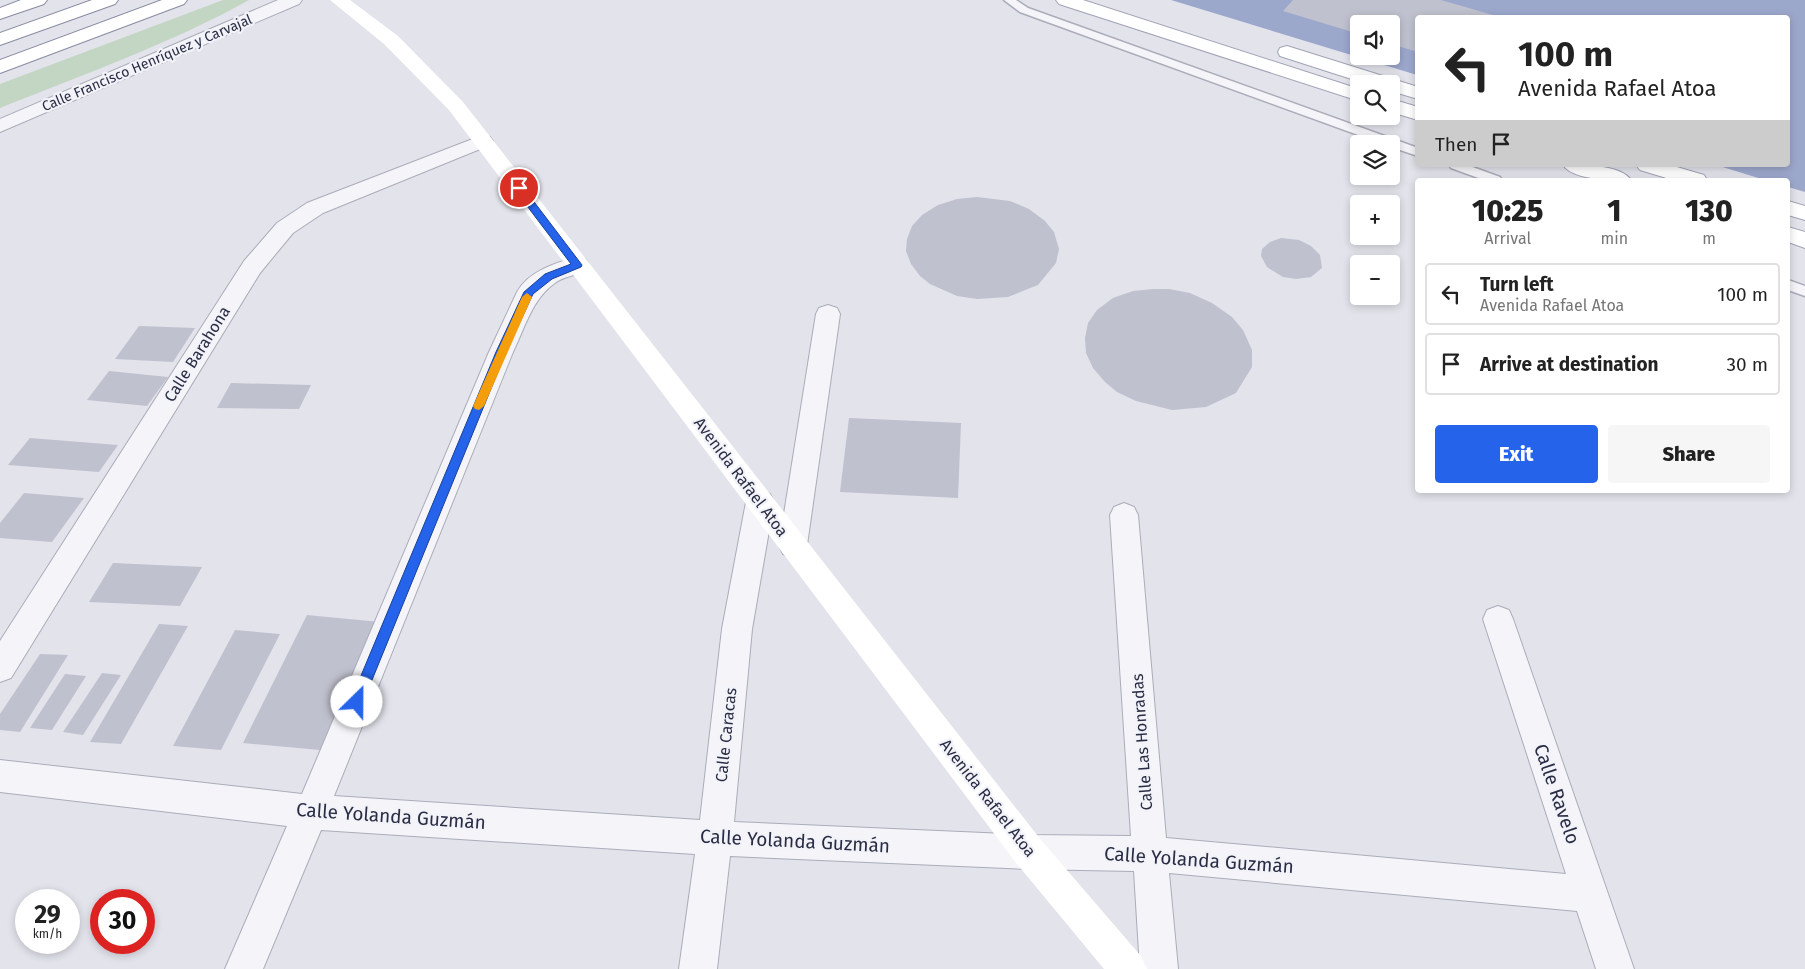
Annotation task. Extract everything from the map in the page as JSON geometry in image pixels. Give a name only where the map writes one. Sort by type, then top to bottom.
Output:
[{"type":"main road","points":[[0,14],[38,0]]},
{"type":"main road","points":[[0,39],[109,0]]},
{"type":"main road","points":[[0,67],[178,0]]},
{"type":"main road","name":"Avenida Rafael Atoa","points":[[339,0],[391,40],[456,106],[1029,852],[1128,969]]},
{"type":"main road","points":[[1065,0],[1350,92]]},
{"type":"main road","points":[[1122,0],[1144,7]]},
{"type":"main road","points":[[1266,45],[1361,75]]},
{"type":"main road","points":[[1400,87],[1415,92]]},
{"type":"main road","points":[[1400,108],[1415,113]]},
{"type":"main road","points":[[1580,167],[1614,178]]},
{"type":"main road","points":[[1654,167],[1689,178]]},
{"type":"main road","points":[[1790,209],[1805,213]]},
{"type":"main road","points":[[1790,235],[1805,240]]},
{"type":"street","name":"Calle Francisco Henríquez y Carvajal","points":[[0,126],[293,0]]},
{"type":"street","name":"Calle Barahona","points":[[0,668],[252,267],[285,228],[315,208],[483,141]]},
{"type":"street","points":[[244,969],[501,352],[529,292],[548,276],[578,265]]},
{"type":"street","points":[[793,545],[828,314]]},
{"type":"street","name":"Calle Caracas","points":[[698,969],[715,838],[737,629],[760,502]]},
{"type":"street","name":"Calle Las Honradas","points":[[1124,515],[1159,969]]},
{"type":"street","name":"Calle Ravelo","points":[[1498,619],[1615,969]]},
{"type":"street","name":"Calle Yolanda Guzmán","points":[[0,776],[311,812],[715,838],[1029,852],[1150,854],[1590,894]]},
{"type":"lane","points":[[1010,0],[1024,10],[1415,151]]},
{"type":"lane","points":[[1460,167],[1491,178]]},
{"type":"lane","points":[[1790,286],[1805,291]]},
{"type":"green space","points":[[223,0],[249,0],[220,16],[158,44],[0,108],[0,84]]},
{"type":"water","points":[[1171,0],[1805,0],[1805,192],[1790,188],[1790,178],[1758,178],[1723,167],[1790,167],[1790,15],[1415,15],[1415,74],[1384,65],[1400,65],[1400,15],[1350,15],[1350,55]]},
{"type":"building","points":[[1293,0],[1441,0],[1493,15],[1415,15],[1415,51],[1400,47],[1400,15],[1350,15],[1350,31],[1283,11]]},
{"type":"building","points":[[977,197],[1010,201],[1029,209],[1045,221],[1054,232],[1059,249],[1056,263],[1038,285],[1008,297],[977,299],[957,296],[930,284],[920,276],[911,264],[906,251],[907,239],[912,226],[922,215],[938,205],[957,199]]},
{"type":"building","points":[[1281,238],[1299,240],[1311,246],[1320,255],[1322,268],[1311,277],[1296,279],[1283,277],[1267,267],[1261,256],[1262,249],[1270,242]]},
{"type":"building","points":[[1169,289],[1190,293],[1212,303],[1232,317],[1243,330],[1252,350],[1252,367],[1236,393],[1206,407],[1172,410],[1136,401],[1117,392],[1093,368],[1086,353],[1085,338],[1088,323],[1097,310],[1113,298],[1133,291]]},
{"type":"building","points":[[139,326],[195,328],[173,362],[115,359]]},
{"type":"building","points":[[109,371],[168,377],[147,406],[87,400]]},
{"type":"building","points":[[231,383],[311,385],[299,409],[217,408]]},
{"type":"building","points":[[849,418],[961,423],[958,498],[840,492]]},
{"type":"building","points":[[30,438],[118,445],[99,472],[8,465]]},
{"type":"building","points":[[24,493],[84,498],[52,542],[0,538],[0,523]]},
{"type":"building","points":[[113,563],[202,567],[180,606],[89,602]]},
{"type":"building","points":[[307,615],[380,622],[320,750],[243,743]]},
{"type":"building","points":[[159,624],[188,626],[121,744],[90,742]]},
{"type":"building","points":[[235,630],[280,634],[221,750],[173,746]]},
{"type":"building","points":[[40,654],[68,655],[20,732],[0,730],[0,714]]},
{"type":"building","points":[[102,673],[121,675],[83,735],[63,732]]},
{"type":"building","points":[[65,674],[86,676],[52,730],[30,728]]},
{"type":"slow traffic","points":[[479,406],[501,352],[527,297]]},
{"type":"route","points":[[357,702],[501,352],[529,292],[548,276],[578,265],[519,188]]}]
